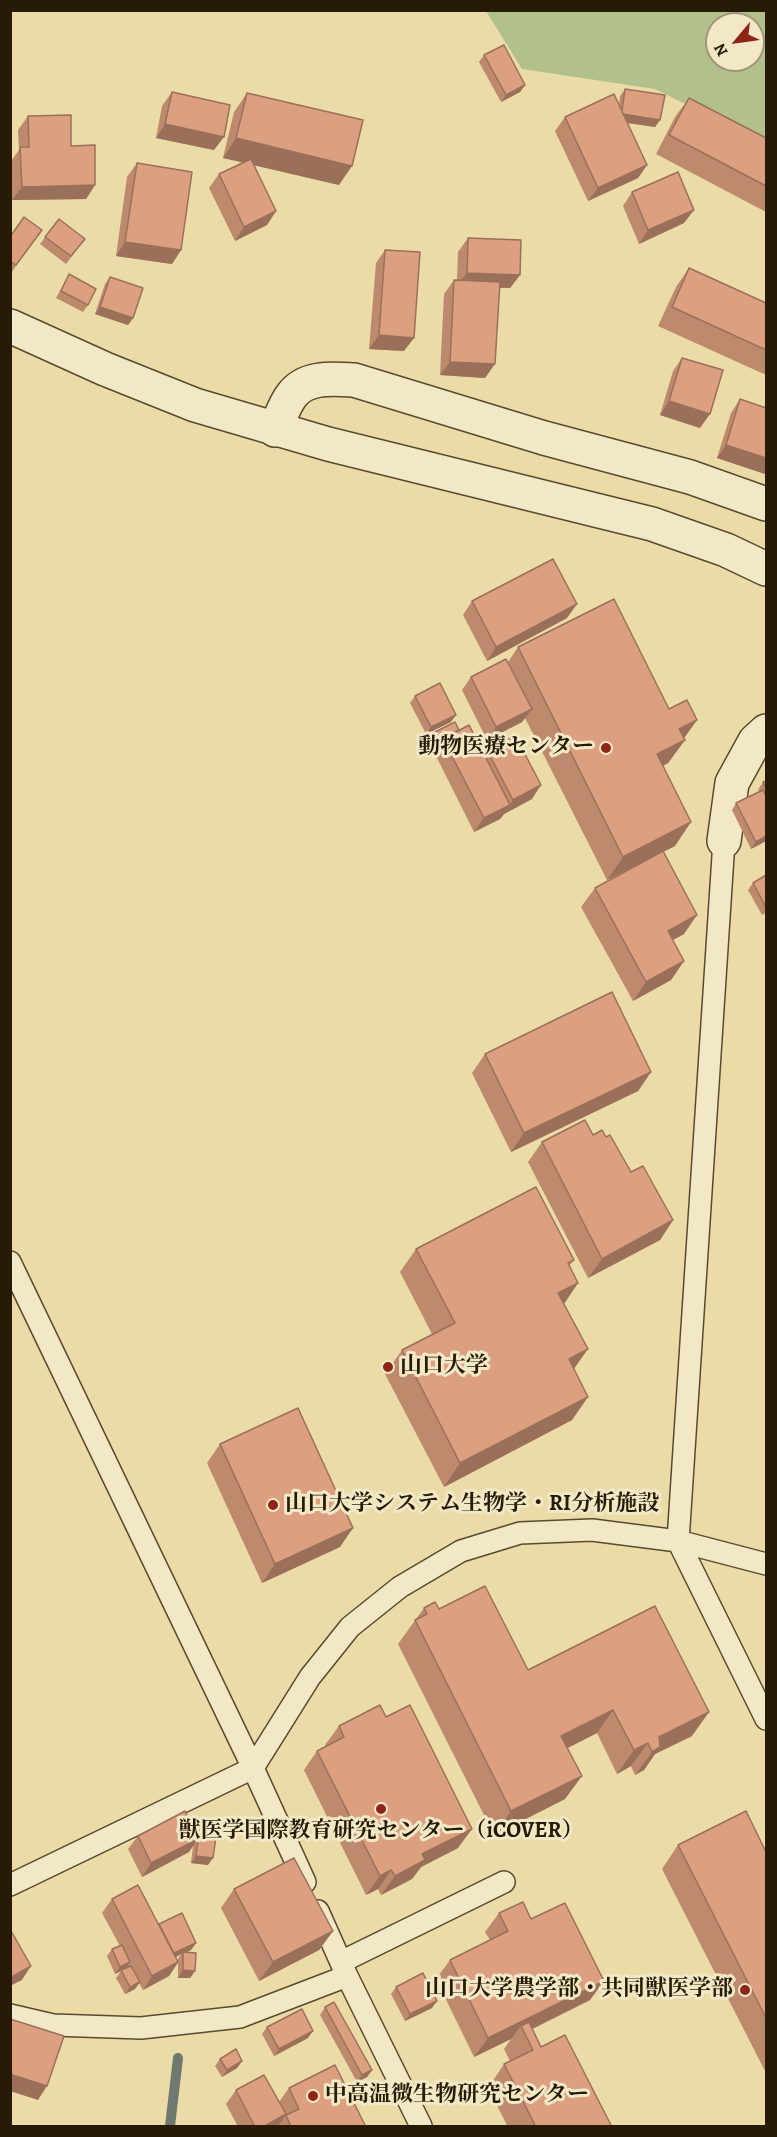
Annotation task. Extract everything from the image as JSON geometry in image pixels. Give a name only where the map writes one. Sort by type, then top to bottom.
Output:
[{"type":"street","points":[[14,332],[195,405],[274,430],[652,524],[726,550],[766,569]]},
{"type":"street","points":[[274,430],[292,394],[309,382],[327,379],[354,380],[544,438],[690,477],[766,504]]},
{"type":"street","points":[[724,841],[732,783],[755,741],[766,731]]},
{"type":"lane","points":[[724,841],[678,1540],[766,1719]]},
{"type":"lane","points":[[10,1262],[253,1768],[344,1969],[422,2127]]},
{"type":"lane","points":[[10,1885],[253,1768],[310,1677],[350,1627],[400,1587],[461,1551],[520,1533],[592,1530],[678,1540],[766,1564]]},
{"type":"lane","points":[[10,2015],[53,2025],[141,2028],[240,2017],[344,1969],[504,1882]]},
{"type":"green space","points":[[486,11],[766,11],[766,144],[655,89],[522,69]]},
{"type":"building","points":[[504,45],[525,85],[506,95],[484,55]]},
{"type":"building","points":[[625,89],[665,95],[660,120],[623,114]]},
{"type":"building","points":[[172,92],[230,105],[224,137],[165,124]]},
{"type":"building","points":[[247,93],[363,120],[352,166],[236,138]]},
{"type":"building","points":[[614,94],[647,165],[598,188],[565,117]]},
{"type":"building","points":[[689,98],[766,138],[766,186],[669,135]]},
{"type":"building","points":[[71,115],[71,146],[95,145],[95,185],[22,187],[20,147],[29,147],[28,116]]},
{"type":"building","points":[[251,159],[276,211],[244,227],[219,174]]},
{"type":"building","points":[[137,163],[192,172],[181,250],[125,242]]},
{"type":"building","points":[[678,172],[694,210],[648,230],[632,192]]},
{"type":"building","points":[[24,217],[42,230],[16,265],[10,261],[10,237]]},
{"type":"building","points":[[59,219],[85,239],[71,256],[45,237]]},
{"type":"building","points":[[468,238],[521,240],[520,275],[467,273]]},
{"type":"building","points":[[385,250],[420,252],[414,338],[379,335]]},
{"type":"building","points":[[689,268],[766,303],[766,350],[672,307]]},
{"type":"building","points":[[69,274],[96,289],[88,305],[61,291]]},
{"type":"building","points":[[110,277],[143,288],[133,318],[100,307]]},
{"type":"building","points":[[454,280],[500,282],[495,364],[450,362]]},
{"type":"building","points":[[682,358],[723,370],[710,414],[669,401]]},
{"type":"building","points":[[740,399],[766,408],[766,458],[726,445]]},
{"type":"building","points":[[553,559],[577,604],[496,647],[472,601]]},
{"type":"building","name":"動物医療センター","points":[[614,599],[669,709],[687,700],[697,720],[679,729],[685,740],[657,754],[691,822],[623,857],[518,647]]},
{"type":"building","points":[[506,659],[532,709],[496,727],[471,677]]},
{"type":"building","points":[[440,683],[456,715],[431,727],[415,696]]},
{"type":"building","points":[[455,722],[459,730],[437,741],[433,733]]},
{"type":"building","points":[[469,725],[510,805],[484,818],[443,739]]},
{"type":"building","points":[[515,735],[541,785],[513,800],[487,750]]},
{"type":"building","points":[[763,790],[766,796],[766,836],[756,842],[736,803]]},
{"type":"building","points":[[663,851],[697,915],[668,931],[684,961],[646,982],[595,888]]},
{"type":"building","points":[[766,875],[766,907],[753,883]]},
{"type":"building","points":[[612,992],[651,1072],[524,1133],[485,1054]]},
{"type":"building","points":[[585,1120],[593,1135],[602,1130],[606,1137],[610,1135],[631,1172],[643,1166],[673,1220],[602,1259],[542,1142]]},
{"type":"building","points":[[536,1187],[574,1260],[568,1263],[578,1283],[558,1293],[588,1349],[569,1359],[588,1397],[460,1463],[402,1350],[455,1323],[416,1249]]},
{"type":"building","name":"山口大学システム生物学・RI分析施設","points":[[298,1408],[353,1528],[275,1564],[220,1444]]},
{"type":"building","points":[[485,1586],[528,1670],[655,1606],[709,1712],[659,1737],[660,1747],[652,1752],[648,1743],[634,1750],[613,1710],[561,1736],[582,1776],[511,1811],[415,1620],[427,1614],[424,1608],[435,1602],[439,1609]]},
{"type":"building","name":"獣医学国際教育研究センター（iCOVER）","points":[[380,1705],[386,1717],[410,1705],[472,1829],[422,1854],[425,1860],[395,1876],[391,1870],[380,1876],[317,1751],[344,1737],[339,1726]]},
{"type":"building","points":[[185,1811],[198,1839],[151,1863],[138,1836]]},
{"type":"building","points":[[746,1811],[766,1852],[766,2018],[678,1845]]},
{"type":"building","points":[[201,1821],[218,1823],[213,1858],[196,1856]]},
{"type":"building","points":[[294,1858],[333,1931],[273,1962],[234,1889]]},
{"type":"building","points":[[138,1885],[178,1962],[152,1976],[112,1899]]},
{"type":"building","points":[[523,1902],[531,1919],[565,1903],[604,1981],[488,2038],[450,1960],[508,1931],[499,1913]]},
{"type":"building","points":[[182,1913],[196,1943],[174,1953],[159,1924]]},
{"type":"building","points":[[10,1929],[31,1966],[10,1978]]},
{"type":"building","points":[[122,1945],[130,1962],[120,1967],[112,1949]]},
{"type":"building","points":[[183,1952],[196,1953],[195,1971],[183,1970]]},
{"type":"building","points":[[131,1966],[140,1982],[130,1987],[121,1970]]},
{"type":"building","points":[[423,1973],[437,2001],[410,2014],[396,1987]]},
{"type":"building","points":[[334,2002],[372,2070],[362,2075],[325,2007]]},
{"type":"building","points":[[302,2009],[313,2031],[279,2049],[267,2027]]},
{"type":"building","points":[[10,2019],[64,2036],[47,2086],[10,2074]]},
{"type":"building","points":[[529,2022],[541,2047],[565,2035],[612,2127],[536,2127],[504,2064],[533,2050],[521,2026]]},
{"type":"building","points":[[236,2049],[242,2061],[227,2070],[220,2059]]},
{"type":"building","points":[[335,2065],[366,2127],[291,2127],[286,2115],[299,2109],[289,2088]]},
{"type":"building","points":[[264,2075],[286,2114],[263,2127],[255,2127],[236,2090]]},
{"type":"waterway","points":[[170,2126],[178,2058]]},
{"type":"place","name":"動物医療センター","points":[[606,748]]},
{"type":"place","name":"山口大学","points":[[388,1367]]},
{"type":"place","name":"山口大学システム生物学・RI分析施設","points":[[273,1505]]},
{"type":"place","name":"獣医学国際教育研究センター（iCOVER）","points":[[381,1809]]},
{"type":"place","name":"山口大学農学部・共同獣医学部","points":[[745,1990]]},
{"type":"place","name":"中高温微生物研究センター","points":[[313,2096]]}]
